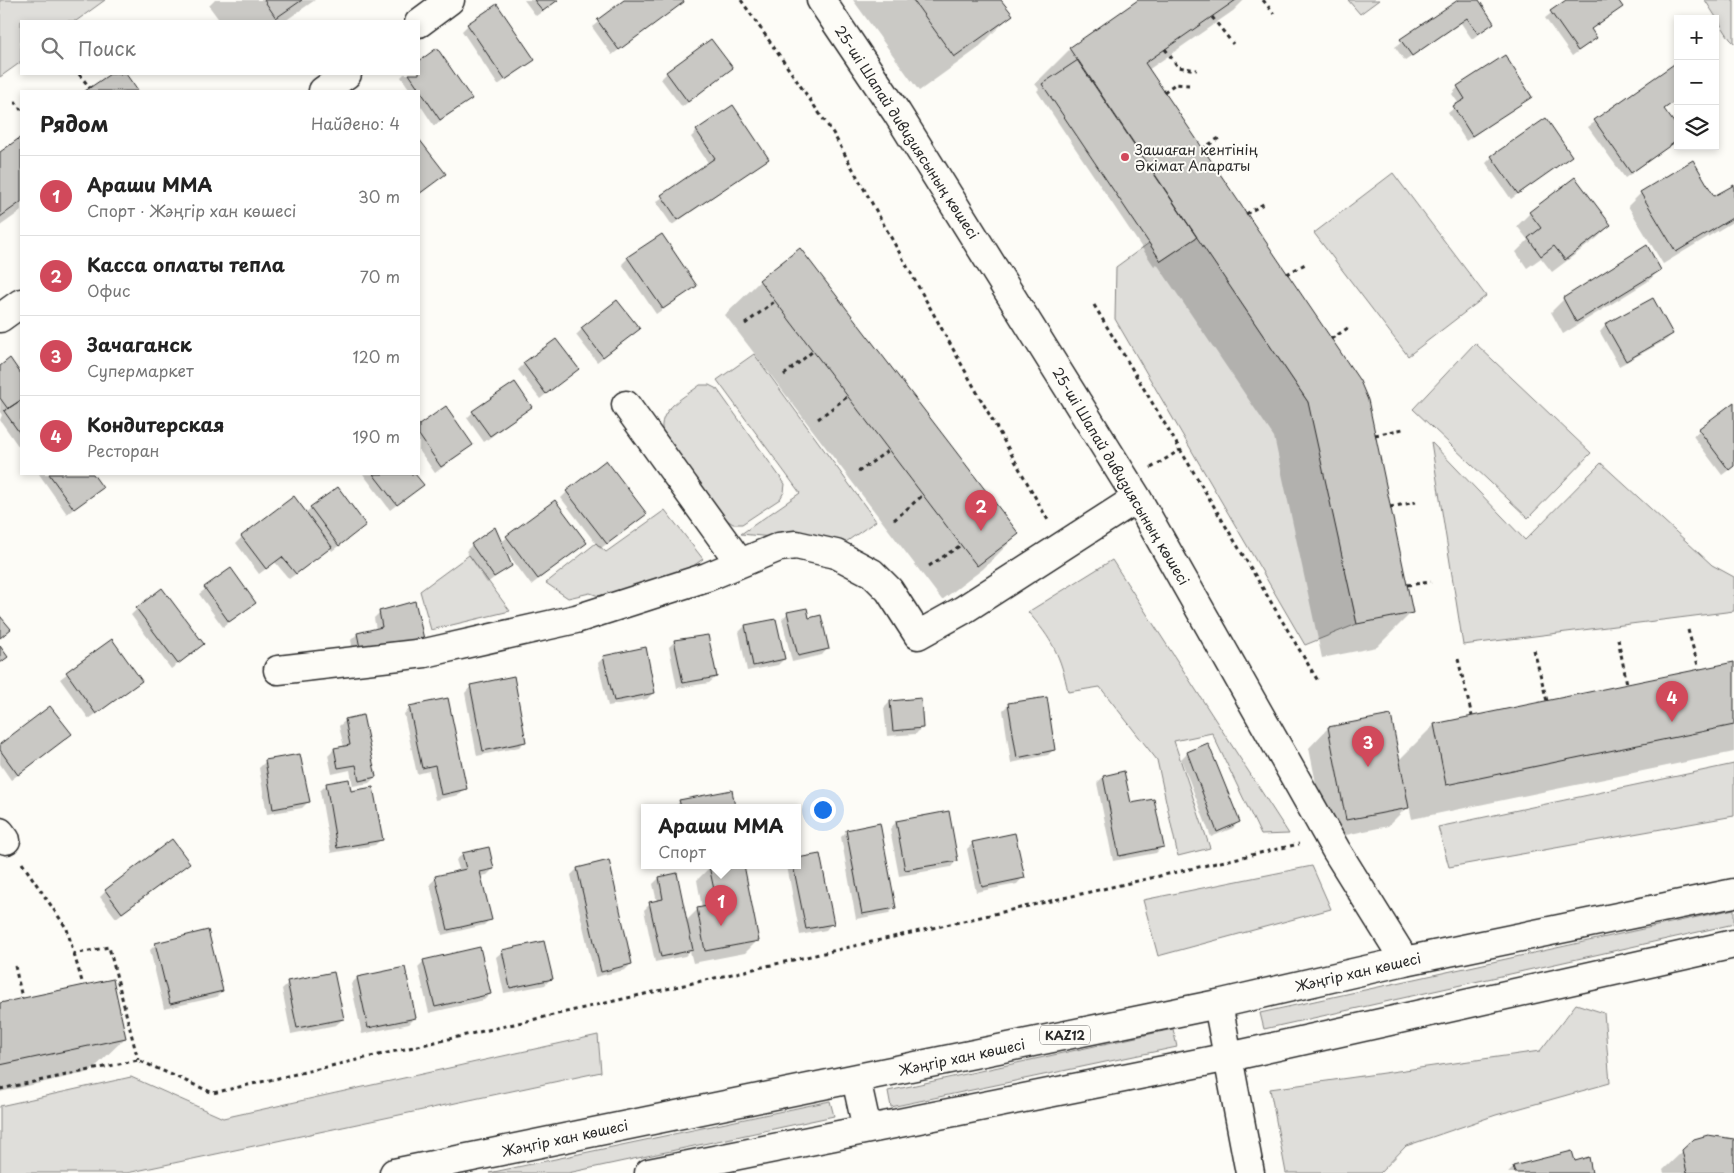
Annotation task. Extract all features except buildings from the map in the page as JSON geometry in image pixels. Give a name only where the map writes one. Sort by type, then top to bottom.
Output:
[{"type":"main road","points":[[420,22],[450,0]]},
{"type":"main road","name":"25-ші Шапай дивизиясының көшесі","points":[[821,0],[897,113],[1137,498],[1329,838],[1405,961]]},
{"type":"main road","points":[[324,90],[346,75]]},
{"type":"main road","points":[[0,318],[20,304]]},
{"type":"main road","points":[[626,405],[740,563]]},
{"type":"main road","points":[[278,670],[425,653],[576,619],[647,598],[779,547],[796,545],[836,554],[872,572],[893,595],[918,635],[963,610],[1137,498]]},
{"type":"main road","name":"Жәңгір хан көшесі","points":[[394,1173],[1218,1004],[1405,961],[1734,892]]},
{"type":"main road","points":[[649,1173],[1229,1057],[1734,944]]},
{"type":"main road","points":[[1218,1004],[1250,1173]]},
{"type":"main road","points":[[856,1079],[867,1129]]},
{"type":"path","points":[[741,0],[833,134],[1062,546]]},
{"type":"path","points":[[1264,0],[1274,14]]},
{"type":"path","points":[[1212,16],[1233,44]]},
{"type":"path","points":[[1166,49],[1178,66],[1197,70]]},
{"type":"path","points":[[80,75],[90,88]]},
{"type":"path","points":[[1164,92],[1175,84],[1189,85]]},
{"type":"path","points":[[15,101],[20,108]]},
{"type":"path","points":[[1202,149],[1219,138]]},
{"type":"path","points":[[1246,214],[1265,203]]},
{"type":"path","points":[[1287,274],[1307,263]]},
{"type":"path","points":[[745,324],[775,301]]},
{"type":"path","points":[[1094,305],[1318,681]]},
{"type":"path","points":[[1330,339],[1351,326]]},
{"type":"path","points":[[784,375],[813,351]]},
{"type":"path","points":[[818,420],[848,396]]},
{"type":"path","points":[[1375,435],[1403,430]]},
{"type":"path","points":[[858,472],[889,450]]},
{"type":"path","points":[[894,520],[923,496]]},
{"type":"path","points":[[1390,506],[1416,502]]},
{"type":"path","points":[[930,566],[961,545]]},
{"type":"path","points":[[1407,585],[1431,582]]},
{"type":"path","points":[[1688,630],[1699,669]]},
{"type":"path","points":[[1618,639],[1627,684]]},
{"type":"path","points":[[1534,650],[1547,700]]},
{"type":"path","points":[[1458,659],[1472,716]]},
{"type":"path","points":[[3,836],[67,929],[83,985]]},
{"type":"path","points":[[0,1089],[138,1060],[213,1093],[1329,838]]},
{"type":"path","points":[[74,954],[109,947],[138,1060]]},
{"type":"path","points":[[14,966],[22,998]]},
{"type":"shaded area","points":[[0,0],[105,0],[77,20],[20,20],[20,63],[0,77]]},
{"type":"shaded area","points":[[1348,0],[1379,0],[1360,14]]},
{"type":"shaded area","points":[[1705,0],[1734,0],[1734,43],[1719,22],[1719,15],[1715,15]]},
{"type":"shaded area","points":[[1393,173],[1486,296],[1408,356],[1314,233]]},
{"type":"shaded area","points":[[1197,237],[1308,402],[1312,413],[1357,624],[1305,645],[1115,319],[1116,267],[1149,243],[1161,261]]},
{"type":"shaded area","points":[[1475,343],[1591,453],[1528,518],[1413,409]]},
{"type":"shaded area","points":[[754,354],[876,521],[843,544],[741,534],[800,493],[717,380]]},
{"type":"shaded area","points":[[700,385],[709,385],[717,389],[785,484],[784,492],[780,499],[742,524],[733,524],[724,518],[662,429],[662,422],[669,409]]},
{"type":"shaded area","points":[[1431,442],[1525,540],[1601,463],[1712,565],[1734,577],[1734,611],[1463,645]]},
{"type":"shaded area","points":[[665,510],[703,559],[683,573],[605,598],[590,593],[568,598],[546,583],[596,543],[606,552]]},
{"type":"shaded area","points":[[469,555],[510,611],[431,630],[420,591]]},
{"type":"shaded area","points":[[1112,560],[1289,834],[1261,835],[1212,733],[1174,741],[1210,848],[1178,856],[1157,760],[1100,687],[1068,692],[1059,658],[1043,631],[1028,612]]},
{"type":"shaded area","points":[[1734,764],[1734,816],[1449,867],[1438,827]]},
{"type":"shaded area","points":[[1312,866],[1331,909],[1158,956],[1143,900]]},
{"type":"shaded area","points":[[1734,909],[1734,924],[1264,1029],[1260,1013]]},
{"type":"shaded area","points":[[1576,1004],[1604,1013],[1610,1083],[1496,1115],[1406,1146],[1380,1173],[1286,1173],[1270,1089],[1540,1051]]},
{"type":"shaded area","points":[[1173,1029],[1177,1047],[891,1107],[888,1091]]},
{"type":"shaded area","points":[[598,1035],[601,1072],[127,1173],[0,1173],[0,1106],[131,1077],[223,1118]]},
{"type":"shaded area","points":[[830,1101],[834,1116],[568,1173],[489,1173]]},
{"type":"place","name":"Зашаған кентінің Әкімат Апараты","points":[[1125,157]]},
{"type":"place","name":"Касса оплаты тепла","points":[[981,531]]},
{"type":"place","name":"Кондитерская","points":[[1672,722]]},
{"type":"place","name":"Зачаганск","points":[[1368,767]]},
{"type":"place","name":"Араши ММА","points":[[721,926]]}]
